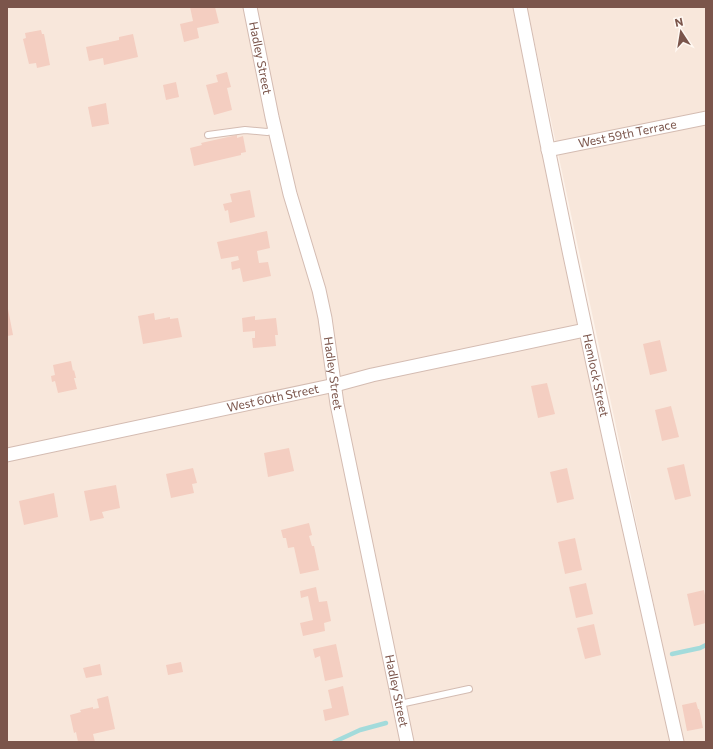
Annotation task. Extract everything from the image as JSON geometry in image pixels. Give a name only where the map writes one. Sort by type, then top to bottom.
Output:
[{"type":"street","name":"Hadley Street","points":[[250,7],[275,130],[290,194],[319,290],[325,318],[337,404],[407,742]]},
{"type":"street","name":"Hemlock Street","points":[[520,7],[586,330],[677,742]]},
{"type":"street","name":"West 59th Terrace","points":[[548,150],[706,118]]},
{"type":"street","name":"West 60th Street","points":[[7,455],[586,330]]},
{"type":"lane","points":[[208,135],[245,130],[267,132],[275,130]]},
{"type":"lane","points":[[400,704],[469,689]]},
{"type":"shaded area","points":[[514,7],[670,742],[7,742],[7,8]]},
{"type":"shaded area","points":[[527,7],[706,7],[706,742],[683,742]]},
{"type":"building","points":[[190,7],[215,7],[219,23],[197,28],[199,38],[184,42],[180,24],[193,21]]},
{"type":"building","points":[[41,30],[42,34],[44,34],[50,65],[37,68],[36,63],[29,64],[23,39],[26,38],[25,33]]},
{"type":"building","points":[[133,34],[138,57],[104,65],[103,58],[89,61],[86,47],[119,40],[119,37]]},
{"type":"building","points":[[227,72],[231,87],[227,88],[232,110],[214,115],[206,85],[218,82],[216,75]]},
{"type":"building","points":[[176,82],[179,97],[166,100],[163,85]]},
{"type":"building","points":[[106,103],[109,124],[92,127],[88,107]]},
{"type":"building","points":[[237,135],[237,138],[243,136],[246,152],[241,153],[241,155],[194,166],[190,148],[202,145],[201,143]]},
{"type":"building","points":[[250,190],[255,217],[230,223],[228,210],[225,211],[223,204],[232,202],[230,194]]},
{"type":"building","points":[[267,231],[270,248],[257,251],[259,263],[268,262],[271,276],[243,282],[240,268],[232,270],[231,262],[239,260],[238,256],[221,259],[217,242]]},
{"type":"building","points":[[7,309],[13,335],[7,336]]},
{"type":"building","points":[[154,313],[155,320],[170,317],[170,319],[178,318],[182,337],[143,344],[138,316]]},
{"type":"building","points":[[255,316],[255,320],[276,318],[278,335],[275,335],[276,346],[253,348],[252,338],[255,338],[255,331],[243,332],[242,318]]},
{"type":"building","points":[[660,340],[667,371],[650,375],[643,344]]},
{"type":"building","points":[[71,361],[76,378],[74,378],[77,389],[58,393],[55,381],[52,382],[51,376],[55,375],[53,365]]},
{"type":"building","points":[[547,383],[555,414],[538,418],[531,386]]},
{"type":"building","points":[[671,406],[679,437],[662,441],[655,410]]},
{"type":"building","points":[[289,448],[294,471],[268,477],[264,453]]},
{"type":"building","points":[[684,464],[691,496],[675,500],[667,468]]},
{"type":"building","points":[[193,468],[197,483],[192,484],[194,493],[171,498],[166,474]]},
{"type":"building","points":[[567,468],[574,499],[557,503],[550,472]]},
{"type":"building","points":[[116,485],[120,508],[102,512],[104,518],[90,521],[84,491]]},
{"type":"building","points":[[54,493],[58,517],[24,525],[19,501]]},
{"type":"building","points":[[309,523],[312,535],[309,536],[312,546],[314,546],[319,570],[300,574],[294,547],[288,548],[286,538],[283,538],[281,530]]},
{"type":"building","points":[[575,538],[582,570],[565,574],[558,542]]},
{"type":"building","points":[[586,583],[593,614],[576,618],[569,587]]},
{"type":"building","points":[[316,587],[319,602],[327,601],[331,621],[324,623],[325,631],[303,636],[300,623],[313,620],[308,596],[301,598],[300,591]]},
{"type":"building","points":[[704,590],[706,601],[706,623],[694,626],[687,594]]},
{"type":"building","points":[[594,624],[601,655],[585,659],[577,628]]},
{"type":"building","points":[[336,644],[343,677],[325,681],[320,656],[315,658],[313,649]]},
{"type":"building","points":[[181,662],[183,672],[168,675],[166,665]]},
{"type":"building","points":[[100,664],[102,675],[86,678],[83,668]]},
{"type":"building","points":[[343,686],[349,715],[325,721],[323,710],[332,708],[328,690]]},
{"type":"building","points":[[108,696],[115,729],[93,734],[95,742],[78,742],[76,732],[74,733],[70,715],[81,712],[80,710],[93,707],[93,709],[99,708],[97,699]]},
{"type":"building","points":[[696,702],[703,728],[687,731],[682,705]]},
{"type":"waterway","points":[[672,654],[700,648],[706,645]]},
{"type":"waterway","points":[[334,742],[360,730],[386,723]]}]
